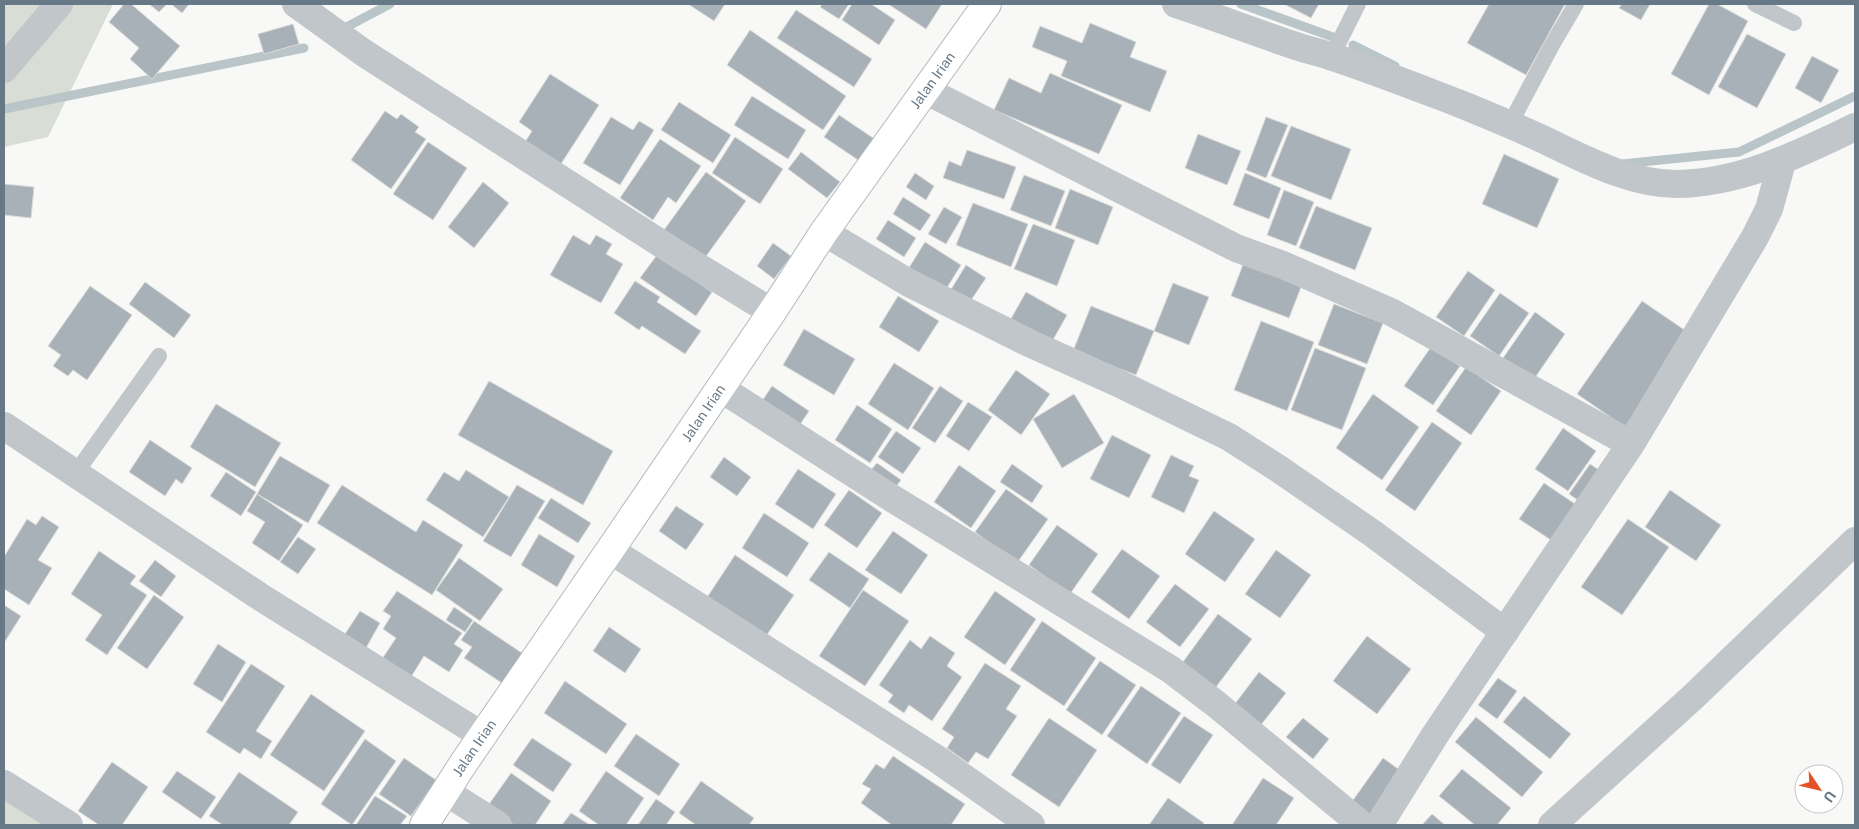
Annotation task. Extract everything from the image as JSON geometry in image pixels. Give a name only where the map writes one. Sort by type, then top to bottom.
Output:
[{"type":"main road","name":"Jalan Irian","points":[[424,825],[463,764],[772,312],[824,232],[987,4]]},
{"type":"street","points":[[4,69],[59,4]]},
{"type":"street","points":[[296,4],[364,53],[682,257],[772,312]]},
{"type":"street","points":[[1176,4],[1292,45],[1332,56],[1510,124],[1589,161],[1622,174],[1650,180],[1676,184],[1739,175],[1782,162],[1855,127]]},
{"type":"street","points":[[925,90],[1236,248],[1283,265],[1391,312],[1631,444]]},
{"type":"street","points":[[1379,825],[1435,735],[1631,444],[1756,237],[1768,209],[1782,162]]},
{"type":"street","points":[[824,232],[909,283],[1029,343],[1118,383],[1229,437],[1372,533],[1505,632]]},
{"type":"street","points":[[720,388],[890,497],[1170,669],[1216,704],[1362,825]]},
{"type":"street","points":[[4,426],[259,596],[483,736]]},
{"type":"street","points":[[1552,825],[1694,696],[1855,541]]},
{"type":"street","points":[[610,550],[937,759],[1031,825]]},
{"type":"street","points":[[4,784],[69,825]]},
{"type":"street","points":[[446,792],[498,825]]},
{"type":"lane","points":[[1332,56],[1358,4]]},
{"type":"lane","points":[[1510,124],[1576,4]]},
{"type":"lane","points":[[1755,4],[1794,23]]},
{"type":"lane","points":[[75,474],[159,356]]},
{"type":"shaded area","points":[[4,4],[113,4],[48,137],[4,147]]},
{"type":"shaded area","points":[[4,797],[52,825],[4,825]]},
{"type":"building","points":[[124,4],[131,4],[180,46],[152,79],[130,59],[139,48],[109,22]]},
{"type":"building","points":[[149,4],[167,4],[159,12]]},
{"type":"building","points":[[171,4],[189,4],[182,13]]},
{"type":"building","points":[[688,4],[725,4],[714,21]]},
{"type":"building","points":[[823,4],[849,4],[839,19],[820,7]]},
{"type":"building","points":[[852,4],[871,4],[895,20],[879,45],[842,20]]},
{"type":"building","points":[[888,4],[942,4],[926,29]]},
{"type":"building","points":[[1284,4],[1319,4],[1311,18]]},
{"type":"building","points":[[1489,4],[1565,4],[1526,75],[1467,43]]},
{"type":"building","points":[[1622,4],[1650,4],[1641,20],[1619,8]]},
{"type":"building","points":[[1709,4],[1717,4],[1748,21],[1709,95],[1671,74]]},
{"type":"building","points":[[796,10],[872,59],[854,87],[777,38]]},
{"type":"building","points":[[1090,23],[1136,42],[1130,57],[1167,71],[1150,112],[1061,76],[1067,61],[1032,47],[1040,26],[1082,43]]},
{"type":"building","points":[[293,24],[299,44],[264,54],[258,34]]},
{"type":"building","points":[[750,30],[846,96],[823,130],[727,65]]},
{"type":"building","points":[[1747,34],[1786,54],[1757,108],[1718,87]]},
{"type":"building","points":[[1812,56],[1839,70],[1821,103],[1795,88]]},
{"type":"building","points":[[1050,73],[1122,105],[1099,154],[994,110],[1009,78],[1041,93]]},
{"type":"building","points":[[550,74],[599,105],[559,167],[524,144],[532,131],[519,122]]},
{"type":"building","points":[[752,96],[806,130],[788,159],[734,125]]},
{"type":"building","points":[[679,102],[731,135],[713,163],[661,130]]},
{"type":"building","points":[[385,111],[397,119],[401,114],[419,127],[415,132],[426,139],[391,189],[351,160]]},
{"type":"building","points":[[839,115],[876,140],[861,162],[824,137]]},
{"type":"building","points":[[611,117],[633,130],[639,121],[654,130],[620,185],[583,163]]},
{"type":"building","points":[[1266,117],[1288,125],[1266,178],[1246,170]]},
{"type":"building","points":[[1291,126],[1351,149],[1331,200],[1271,176]]},
{"type":"building","points":[[1198,134],[1241,151],[1227,185],[1185,168]]},
{"type":"building","points":[[735,137],[783,169],[760,204],[712,173]]},
{"type":"building","points":[[660,139],[701,166],[676,203],[668,197],[653,220],[620,198]]},
{"type":"building","points":[[428,142],[467,168],[433,220],[393,194]]},
{"type":"building","points":[[967,150],[1016,167],[1004,199],[943,178],[949,161],[961,166]]},
{"type":"building","points":[[801,152],[840,182],[827,198],[788,169]]},
{"type":"building","points":[[1504,154],[1559,179],[1537,228],[1482,204]]},
{"type":"building","points":[[706,172],[746,201],[704,259],[664,230]]},
{"type":"building","points":[[915,173],[934,186],[926,200],[906,187]]},
{"type":"building","points":[[1245,173],[1281,188],[1269,219],[1233,205]]},
{"type":"building","points":[[1024,175],[1065,191],[1051,226],[1010,210]]},
{"type":"building","points":[[483,182],[509,203],[474,248],[448,227]]},
{"type":"building","points":[[4,184],[34,187],[31,218],[4,215]]},
{"type":"building","points":[[1070,189],[1113,207],[1098,245],[1055,228]]},
{"type":"building","points":[[1284,190],[1314,202],[1296,246],[1267,235]]},
{"type":"building","points":[[903,197],[931,215],[920,231],[893,214]]},
{"type":"building","points":[[973,203],[1028,224],[1011,267],[956,245]]},
{"type":"building","points":[[1316,206],[1372,228],[1355,270],[1299,248]]},
{"type":"building","points":[[944,207],[962,217],[946,244],[928,234]]},
{"type":"building","points":[[888,220],[916,238],[904,257],[876,239]]},
{"type":"building","points":[[1033,224],[1075,240],[1057,286],[1014,269]]},
{"type":"building","points":[[573,235],[590,245],[596,235],[612,244],[606,254],[623,264],[601,303],[550,275]]},
{"type":"building","points":[[925,242],[961,265],[943,294],[907,271]]},
{"type":"building","points":[[773,243],[791,256],[774,279],[757,266]]},
{"type":"building","points":[[1247,254],[1305,277],[1289,318],[1231,296]]},
{"type":"building","points":[[657,255],[712,292],[696,316],[640,278]]},
{"type":"building","points":[[966,265],[986,278],[965,309],[947,296]]},
{"type":"building","points":[[1468,271],[1495,290],[1464,336],[1436,317]]},
{"type":"building","points":[[635,281],[660,297],[657,302],[701,331],[685,354],[642,326],[639,330],[614,313]]},
{"type":"building","points":[[145,282],[191,315],[174,338],[129,304]]},
{"type":"building","points":[[1173,283],[1209,297],[1189,345],[1154,331]]},
{"type":"building","points":[[90,286],[132,315],[87,380],[73,370],[68,376],[53,366],[61,355],[48,346]]},
{"type":"building","points":[[1026,292],[1067,315],[1049,347],[1008,324]]},
{"type":"building","points":[[1500,293],[1529,313],[1499,356],[1470,336]]},
{"type":"building","points":[[898,296],[939,321],[919,352],[879,327]]},
{"type":"building","points":[[1642,301],[1689,333],[1625,427],[1577,394]]},
{"type":"building","points":[[1334,304],[1383,323],[1367,364],[1318,345]]},
{"type":"building","points":[[1091,306],[1154,331],[1136,375],[1073,351]]},
{"type":"building","points":[[1535,312],[1565,334],[1534,379],[1503,358]]},
{"type":"building","points":[[1261,321],[1314,342],[1287,411],[1234,390]]},
{"type":"building","points":[[804,329],[855,359],[834,395],[783,365]]},
{"type":"building","points":[[1431,347],[1460,366],[1433,405],[1404,386]]},
{"type":"building","points":[[1315,348],[1366,368],[1342,430],[1291,410]]},
{"type":"building","points":[[894,363],[934,388],[908,430],[868,404]]},
{"type":"building","points":[[1466,367],[1501,391],[1471,435],[1436,411]]},
{"type":"building","points":[[1016,370],[1050,394],[1021,435],[988,410]]},
{"type":"building","points":[[489,381],[613,451],[583,505],[458,435]]},
{"type":"building","points":[[772,386],[809,411],[795,432],[758,407]]},
{"type":"building","points":[[940,386],[963,401],[935,443],[912,428]]},
{"type":"building","points":[[1074,394],[1104,443],[1062,468],[1033,419]]},
{"type":"building","points":[[1373,394],[1419,427],[1382,480],[1336,448]]},
{"type":"building","points":[[968,402],[992,417],[969,451],[946,436]]},
{"type":"building","points":[[216,404],[281,443],[255,487],[190,447]]},
{"type":"building","points":[[857,405],[892,429],[870,463],[835,440]]},
{"type":"building","points":[[1432,422],[1462,443],[1415,511],[1385,490]]},
{"type":"building","points":[[1563,428],[1596,451],[1568,491],[1535,469]]},
{"type":"building","points":[[896,431],[921,448],[903,474],[878,457]]},
{"type":"building","points":[[1112,435],[1151,455],[1129,498],[1090,479]]},
{"type":"building","points":[[150,440],[192,468],[182,484],[176,479],[165,496],[129,472]]},
{"type":"building","points":[[1171,455],[1194,466],[1189,476],[1199,480],[1184,513],[1151,497]]},
{"type":"building","points":[[280,456],[330,485],[308,523],[257,494]]},
{"type":"building","points":[[724,457],[751,477],[737,496],[710,477]]},
{"type":"building","points":[[877,463],[901,480],[895,488],[870,471]]},
{"type":"building","points":[[1012,464],[1043,486],[1032,503],[1000,482]]},
{"type":"building","points":[[1590,464],[1606,475],[1585,505],[1569,494]]},
{"type":"building","points":[[959,465],[996,491],[971,528],[934,502]]},
{"type":"building","points":[[798,469],[836,494],[813,529],[775,504]]},
{"type":"building","points":[[466,470],[509,497],[483,537],[426,500],[444,472],[459,481]]},
{"type":"building","points":[[226,472],[256,492],[241,516],[210,496]]},
{"type":"building","points":[[1544,483],[1581,508],[1557,544],[1519,519]]},
{"type":"building","points":[[342,485],[416,532],[423,520],[463,545],[432,595],[317,523]]},
{"type":"building","points":[[517,485],[545,501],[511,557],[483,541]]},
{"type":"building","points":[[1006,489],[1048,519],[1017,563],[975,532]]},
{"type":"building","points":[[849,490],[882,513],[857,548],[824,525]]},
{"type":"building","points":[[1670,490],[1721,525],[1696,561],[1645,527]]},
{"type":"building","points":[[257,494],[303,525],[279,561],[252,543],[265,522],[247,511]]},
{"type":"building","points":[[551,498],[591,523],[578,543],[538,518]]},
{"type":"building","points":[[676,506],[704,524],[686,550],[659,531]]},
{"type":"building","points":[[1214,511],[1255,539],[1225,582],[1185,554]]},
{"type":"building","points":[[764,513],[809,543],[787,577],[742,548]]},
{"type":"building","points":[[42,516],[59,527],[38,560],[52,568],[29,605],[4,589],[4,557],[27,519],[36,525]]},
{"type":"building","points":[[1628,519],[1669,547],[1622,615],[1581,587]]},
{"type":"building","points":[[1057,525],[1098,554],[1070,594],[1029,565]]},
{"type":"building","points":[[893,531],[928,555],[901,594],[865,570]]},
{"type":"building","points":[[539,534],[575,556],[557,587],[521,565]]},
{"type":"building","points":[[298,537],[316,549],[298,574],[280,562]]},
{"type":"building","points":[[1122,549],[1160,576],[1129,619],[1091,592]]},
{"type":"building","points":[[1276,550],[1311,575],[1280,618],[1245,594]]},
{"type":"building","points":[[99,551],[136,576],[130,584],[147,595],[107,655],[85,640],[102,615],[71,594]]},
{"type":"building","points":[[829,552],[869,579],[850,608],[809,580]]},
{"type":"building","points":[[735,555],[794,595],[762,642],[704,602]]},
{"type":"building","points":[[459,558],[503,589],[480,621],[436,590]]},
{"type":"building","points":[[155,560],[176,576],[161,597],[139,581]]},
{"type":"building","points":[[1175,584],[1209,609],[1180,647],[1146,622]]},
{"type":"building","points":[[863,590],[909,621],[865,686],[819,656]]},
{"type":"building","points":[[397,591],[462,633],[454,644],[463,650],[449,672],[424,656],[411,677],[382,659],[396,638],[383,629],[391,616],[383,611]]},
{"type":"building","points":[[995,591],[1036,619],[1005,665],[964,637]]},
{"type":"building","points":[[154,595],[184,617],[147,669],[117,648]]},
{"type":"building","points":[[4,605],[21,616],[4,643]]},
{"type":"building","points":[[454,607],[473,620],[465,632],[446,620]]},
{"type":"building","points":[[360,611],[380,623],[366,648],[345,634]]},
{"type":"building","points":[[1218,614],[1252,639],[1213,691],[1180,666]]},
{"type":"building","points":[[474,621],[531,659],[511,689],[464,658],[472,647],[461,640]]},
{"type":"building","points":[[1042,621],[1096,658],[1064,706],[1010,670]]},
{"type":"building","points":[[609,627],[641,649],[625,673],[593,651]]},
{"type":"building","points":[[930,636],[955,653],[947,666],[962,677],[932,721],[909,705],[904,713],[888,702],[893,695],[879,685],[910,640],[921,649]]},
{"type":"building","points":[[1367,636],[1411,669],[1377,714],[1333,681]]},
{"type":"building","points":[[218,644],[246,662],[222,702],[193,684]]},
{"type":"building","points":[[1100,661],[1136,685],[1102,735],[1066,710]]},
{"type":"building","points":[[985,663],[1021,686],[1006,709],[1017,716],[988,759],[976,752],[968,763],[947,748],[954,737],[942,729]]},
{"type":"building","points":[[251,664],[285,686],[256,731],[272,741],[261,759],[244,748],[240,754],[206,732]]},
{"type":"building","points":[[1259,672],[1286,693],[1257,730],[1231,709]]},
{"type":"building","points":[[1498,678],[1517,691],[1497,719],[1478,705]]},
{"type":"building","points":[[565,681],[627,724],[606,754],[544,713]]},
{"type":"building","points":[[1141,686],[1181,713],[1147,764],[1107,736]]},
{"type":"building","points":[[311,694],[365,731],[324,791],[270,755]]},
{"type":"building","points":[[1524,696],[1571,734],[1550,759],[1503,722]]},
{"type":"building","points":[[1184,716],[1213,735],[1180,784],[1151,765]]},
{"type":"building","points":[[1476,717],[1543,772],[1522,797],[1455,742]]},
{"type":"building","points":[[1049,718],[1097,750],[1059,807],[1011,775]]},
{"type":"building","points":[[1303,718],[1329,739],[1313,759],[1286,737]]},
{"type":"building","points":[[636,734],[680,764],[659,796],[614,766]]},
{"type":"building","points":[[532,738],[572,764],[553,792],[513,765]]},
{"type":"building","points":[[365,739],[396,761],[352,825],[321,804]]},
{"type":"building","points":[[893,756],[965,804],[951,825],[892,825],[861,803],[871,789],[862,784],[876,764],[884,769]]},
{"type":"building","points":[[404,758],[436,780],[411,816],[379,794]]},
{"type":"building","points":[[1383,758],[1408,776],[1372,825],[1346,810]]},
{"type":"building","points":[[112,762],[148,787],[122,825],[99,825],[78,811]]},
{"type":"building","points":[[1462,769],[1511,808],[1497,825],[1475,825],[1439,796]]},
{"type":"building","points":[[177,771],[216,797],[201,819],[162,792]]},
{"type":"building","points":[[606,771],[644,798],[626,825],[599,825],[579,811]]},
{"type":"building","points":[[239,772],[298,812],[289,825],[223,825],[209,816]]},
{"type":"building","points":[[511,773],[551,801],[535,825],[514,825],[487,807]]},
{"type":"building","points":[[1263,778],[1294,798],[1276,825],[1232,825]]},
{"type":"building","points":[[701,781],[754,818],[749,825],[696,825],[679,813]]},
{"type":"building","points":[[375,796],[407,816],[400,825],[356,825]]},
{"type":"building","points":[[1168,798],[1204,823],[1202,825],[1149,825]]},
{"type":"building","points":[[656,799],[675,812],[666,825],[638,825]]},
{"type":"building","points":[[571,813],[590,825],[562,825]]},
{"type":"building","points":[[1432,814],[1445,825],[1422,825]]},
{"type":"waterway","points":[[339,31],[390,4]]},
{"type":"waterway","points":[[1241,4],[1333,37]]},
{"type":"waterway","points":[[1353,45],[1395,66]]},
{"type":"waterway","points":[[4,109],[304,48]]},
{"type":"waterway","points":[[1622,164],[1739,152],[1855,96]]}]
